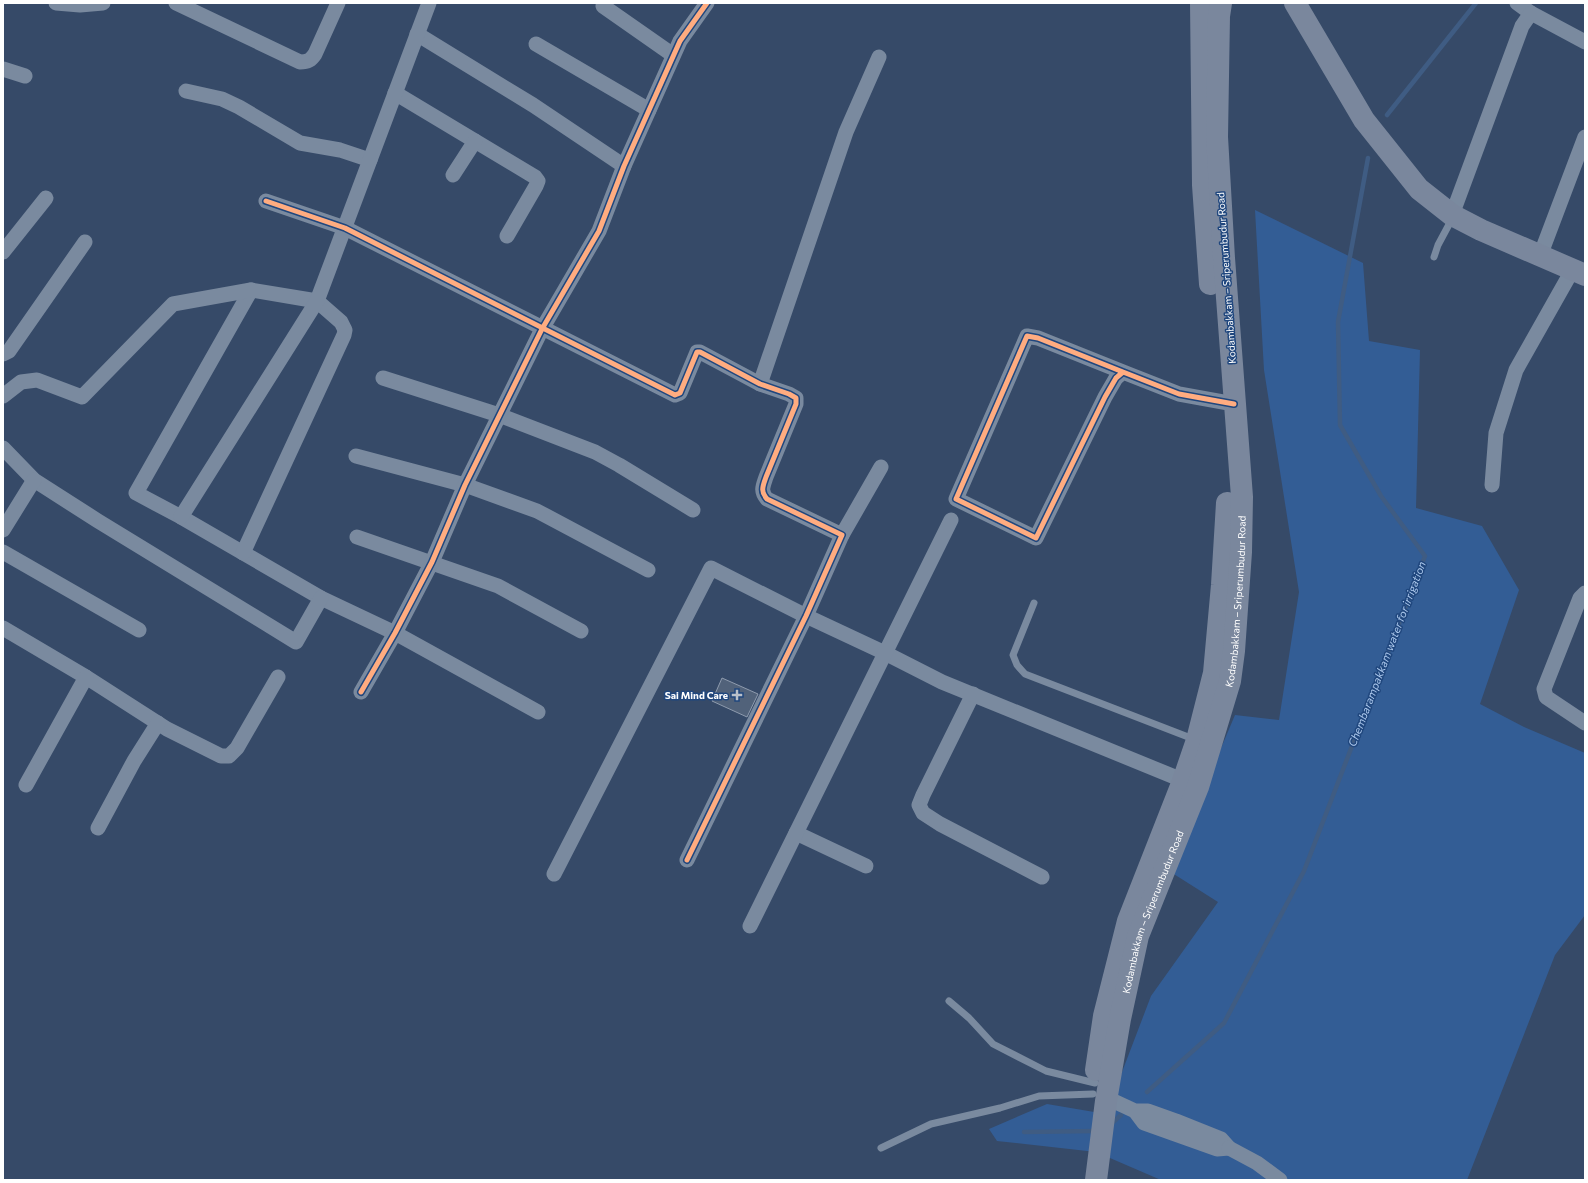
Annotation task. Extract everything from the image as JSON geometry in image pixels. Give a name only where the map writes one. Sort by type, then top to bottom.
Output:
[{"type":"main road","name":"Kodambakkam – Sriperumbudur Road","points":[[1093,1174],[1104,1016],[1128,921],[1191,784],[1230,681],[1234,651],[1241,552],[1242,497],[1227,403],[1203,185],[1201,3]]},
{"type":"main road","name":"Kodambakkam – Sriperumbudur Road","points":[[1191,784],[1197,740],[1214,673],[1227,510],[1227,403],[1224,258],[1217,137],[1220,3]]},
{"type":"main road","points":[[1295,3],[1364,120],[1419,189],[1453,215],[1540,256],[1579,272]]},
{"type":"street","points":[[56,3],[80,5],[103,3]]},
{"type":"street","points":[[176,3],[300,62],[307,62],[311,60],[315,54],[338,3]]},
{"type":"street","points":[[181,517],[317,301],[429,3]]},
{"type":"street","points":[[360,692],[395,633],[432,562],[464,485],[542,329],[599,231],[624,166],[680,41],[707,3]]},
{"type":"street","points":[[1517,3],[1531,13],[1585,42]]},
{"type":"street","points":[[603,6],[673,55]]},
{"type":"street","points":[[1453,215],[1522,26],[1531,13]]},
{"type":"street","points":[[417,34],[533,105],[624,166]]},
{"type":"street","points":[[536,44],[649,110]]},
{"type":"street","points":[[760,384],[846,132],[879,57]]},
{"type":"street","points":[[3,69],[24,76]]},
{"type":"street","points":[[186,91],[222,99],[239,106],[300,143],[340,150],[370,160]]},
{"type":"street","points":[[395,93],[535,177],[538,181],[507,236]]},
{"type":"street","points":[[1540,256],[1585,137]]},
{"type":"street","points":[[453,175],[474,141]]},
{"type":"street","points":[[3,252],[46,198]]},
{"type":"street","points":[[266,200],[345,228],[675,395],[680,393],[697,352],[700,352],[709,355],[760,384],[796,398],[796,404],[766,477],[762,490],[763,494],[767,499],[842,536]]},
{"type":"street","points":[[3,354],[9,351],[85,242]]},
{"type":"street","points":[[1492,485],[1496,434],[1516,370],[1579,272]]},
{"type":"street","points":[[251,290],[136,493],[181,517],[321,598],[395,633],[538,712]]},
{"type":"street","points":[[3,396],[21,382],[37,380],[82,397],[173,304],[251,290],[317,301],[341,322],[344,335],[243,554]]},
{"type":"street","points":[[1123,372],[1116,378],[1105,397],[1036,538],[956,499],[1027,336],[1038,338],[1179,394],[1227,403]]},
{"type":"street","points":[[383,378],[500,415],[595,452],[693,510]]},
{"type":"street","points":[[3,448],[34,480],[98,521],[296,642],[321,598]]},
{"type":"street","points":[[356,456],[464,485],[537,511],[648,570]]},
{"type":"street","points":[[687,860],[806,616],[842,536],[881,467]]},
{"type":"street","points":[[3,530],[34,480]]},
{"type":"street","points":[[750,926],[951,520]]},
{"type":"street","points":[[357,537],[498,586],[581,631]]},
{"type":"street","points":[[3,552],[139,630]]},
{"type":"street","points":[[554,874],[711,568],[942,682],[1191,784]]},
{"type":"street","points":[[1585,593],[1582,594],[1580,598],[1544,689],[1546,697],[1585,723]]},
{"type":"street","points":[[3,628],[86,677],[158,723],[221,756],[229,756],[237,748],[278,677]]},
{"type":"street","points":[[26,785],[86,677]]},
{"type":"street","points":[[973,694],[923,795],[920,805],[923,813],[940,824],[1042,877]]},
{"type":"street","points":[[98,828],[134,761],[158,723]]},
{"type":"street","points":[[796,833],[866,866]]},
{"type":"street","points":[[1099,1095],[1135,1111],[1148,1111],[1174,1126],[1221,1139],[1229,1148],[1257,1163],[1280,1180]]},
{"type":"lane","points":[[1434,257],[1438,245],[1453,215]]},
{"type":"lane","points":[[1034,603],[1013,655],[1017,665],[1025,674],[1197,740]]},
{"type":"lane","points":[[949,1001],[969,1018],[993,1044],[1046,1071],[1099,1095]]},
{"type":"lane","points":[[881,1148],[932,1124],[1000,1108],[1039,1096],[1099,1095]]},
{"type":"shaded area","points":[[1255,210],[1363,263],[1369,341],[1420,350],[1416,508],[1482,526],[1519,590],[1480,704],[1524,727],[1585,753],[1585,915],[1555,955],[1467,1180],[1161,1180],[1096,1152],[997,1141],[989,1129],[1047,1104],[1106,1114],[1151,996],[1218,902],[1169,871],[1235,715],[1279,720],[1299,592],[1264,370]]},
{"type":"building","points":[[722,678],[758,694],[747,717],[712,701]]},
{"type":"waterway","name":"Chembarampakkam water for irrigation","points":[[1387,115],[1476,3]]},
{"type":"waterway","name":"Chembarampakkam water for irrigation","points":[[1147,1092],[1224,1023],[1304,871],[1425,556],[1381,496],[1340,425],[1338,322],[1368,158]]},
{"type":"waterway","name":"Chembarampakkam water for irrigation","points":[[1111,1124],[1121,1115]]},
{"type":"waterway","name":"Chembarampakkam water for irrigation","points":[[1024,1132],[1096,1131]]},
{"type":"cycle path","points":[[361,692],[395,633],[432,562],[465,485],[542,329],[599,231],[624,166],[680,41],[707,3]]},
{"type":"cycle path","points":[[266,201],[345,228],[675,395],[680,393],[697,352],[700,352],[760,384],[796,398],[796,404],[765,480],[763,493],[767,499],[842,535],[806,616],[687,860]]},
{"type":"cycle path","points":[[1123,372],[1038,338],[1027,336],[956,499],[1036,538],[1105,397],[1116,378],[1123,372],[1179,394],[1234,404]]},
{"type":"place","name":"Sai Mind Care","points":[[737,695]]}]
